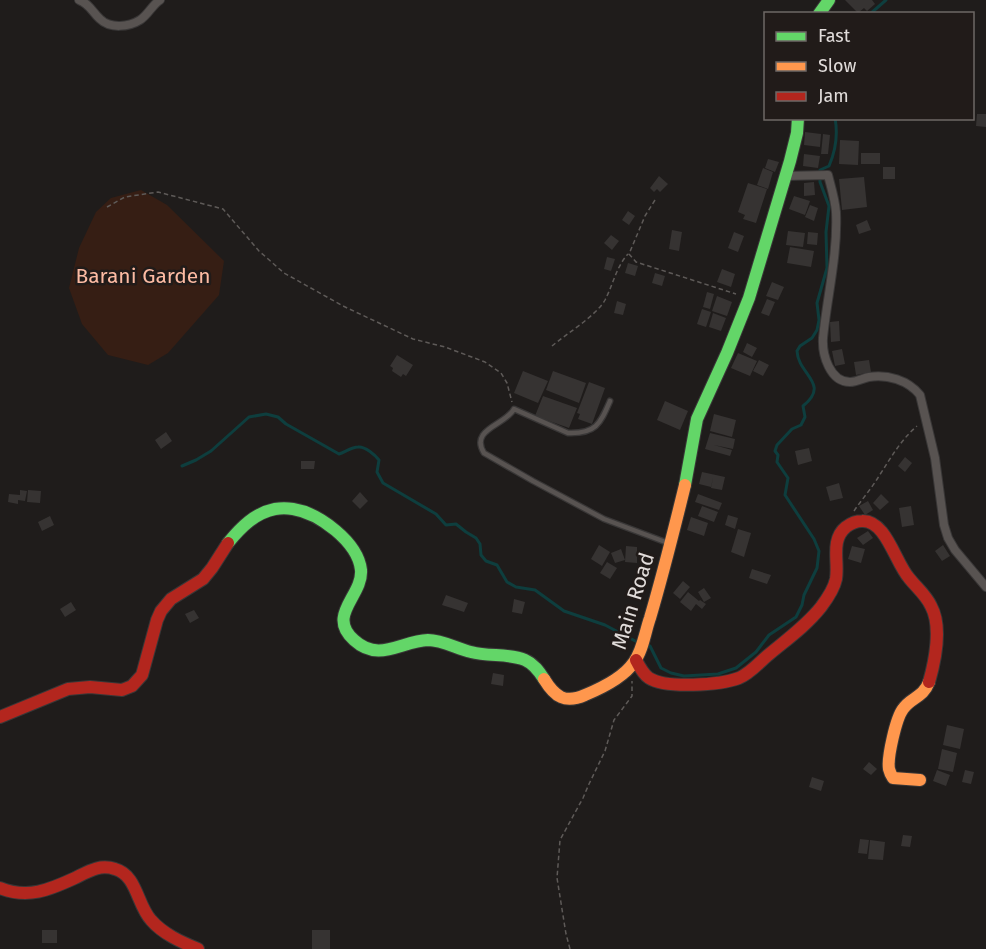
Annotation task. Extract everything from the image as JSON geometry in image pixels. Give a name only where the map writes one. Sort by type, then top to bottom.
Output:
[{"type":"main road","name":"Main Road","points":[[0,717],[68,689],[90,687],[122,690],[135,684],[142,675],[160,611],[166,603],[206,576],[230,540],[245,523],[260,514],[285,508],[314,516],[344,539],[356,553],[361,568],[360,580],[345,609],[344,625],[353,639],[371,650],[378,651],[432,639],[471,652],[527,660],[534,664],[553,692],[569,700],[581,697],[627,671],[634,663],[653,607],[686,480],[697,419],[749,298],[797,133],[798,120]]},
{"type":"main road","points":[[634,663],[651,680],[659,683],[696,684],[740,678],[807,624],[822,606],[836,581],[837,542],[845,527],[860,521],[874,522],[879,525],[887,537],[900,567],[935,612],[934,658],[927,688],[903,709],[896,722],[889,760],[889,770],[893,777],[920,780]]},
{"type":"main road","points":[[0,888],[14,893],[39,892],[93,869],[114,868],[129,877],[144,913],[159,929],[198,949]]},
{"type":"street","points":[[79,0],[88,4],[101,21],[120,27],[141,20],[160,0]]},
{"type":"street","points":[[785,176],[828,175],[836,211],[834,252],[822,338],[825,359],[837,377],[844,380],[851,382],[881,376],[894,378],[915,388],[920,395],[936,458],[946,532],[955,550],[986,587]]},
{"type":"lane","points":[[610,401],[601,422],[595,429],[577,434],[562,431],[514,409],[508,417],[488,428],[483,434],[480,447],[484,453],[533,482],[604,519],[670,544]]},
{"type":"path","points":[[107,207],[125,197],[158,192],[223,209],[258,251],[284,273],[343,306],[413,339],[445,347],[484,362],[501,373],[507,383],[514,409]]},
{"type":"path","points":[[552,346],[599,309],[655,200]]},
{"type":"path","points":[[629,254],[636,262],[749,298]]},
{"type":"path","points":[[845,527],[893,452],[906,436],[925,419]]},
{"type":"path","points":[[570,949],[557,878],[560,840],[605,751],[614,720],[632,696],[634,663]]},
{"type":"green space","name":"Barani Garden","points":[[141,190],[167,205],[224,261],[219,295],[168,353],[148,365],[108,355],[82,324],[69,288],[79,248],[96,212],[111,198]]},
{"type":"building","points":[[845,0],[872,0],[875,4],[867,11],[864,8],[857,12]]},
{"type":"building","points":[[977,114],[986,114],[986,127],[976,126]]},
{"type":"building","points":[[805,132],[821,134],[820,147],[804,145]]},
{"type":"building","points":[[823,134],[830,135],[828,154],[821,154]]},
{"type":"building","points":[[840,140],[859,141],[858,165],[839,164]]},
{"type":"building","points":[[861,153],[880,153],[880,164],[861,164]]},
{"type":"building","points":[[804,154],[820,156],[818,168],[803,166]]},
{"type":"building","points":[[768,159],[779,162],[775,172],[765,168]]},
{"type":"building","points":[[883,167],[895,167],[895,179],[883,179]]},
{"type":"building","points":[[763,168],[773,172],[768,189],[757,185]]},
{"type":"building","points":[[659,176],[668,184],[660,192],[657,189],[654,192],[650,188]]},
{"type":"building","points":[[864,177],[867,207],[842,210],[839,179]]},
{"type":"building","points":[[814,182],[815,195],[804,196],[804,183]]},
{"type":"building","points":[[748,183],[767,189],[756,223],[743,219],[745,215],[738,212]]},
{"type":"building","points":[[794,196],[810,201],[805,215],[789,209]]},
{"type":"building","points":[[810,205],[818,208],[814,221],[805,217]]},
{"type":"building","points":[[628,211],[635,216],[629,225],[622,220]]},
{"type":"building","points":[[867,220],[871,230],[859,234],[856,225]]},
{"type":"building","points":[[672,230],[682,232],[679,251],[669,249]]},
{"type":"building","points":[[788,231],[805,233],[803,247],[786,245]]},
{"type":"building","points":[[734,232],[744,236],[738,252],[728,248]]},
{"type":"building","points":[[808,232],[818,233],[817,245],[807,244]]},
{"type":"building","points":[[611,235],[619,241],[612,250],[604,243]]},
{"type":"building","points":[[790,247],[814,251],[811,267],[787,263]]},
{"type":"building","points":[[607,257],[615,259],[611,271],[604,269]]},
{"type":"building","points":[[628,263],[638,266],[635,276],[625,273]]},
{"type":"building","points":[[722,269],[735,274],[731,287],[717,282]]},
{"type":"building","points":[[655,273],[665,276],[662,286],[652,283]]},
{"type":"building","points":[[772,282],[784,287],[778,300],[766,296]]},
{"type":"building","points":[[707,292],[714,294],[710,309],[703,307]]},
{"type":"building","points":[[717,296],[732,302],[727,316],[712,311]]},
{"type":"building","points":[[767,299],[775,302],[769,316],[761,313]]},
{"type":"building","points":[[617,301],[626,304],[623,315],[614,313]]},
{"type":"building","points":[[702,309],[711,312],[706,327],[697,324]]},
{"type":"building","points":[[713,313],[726,318],[721,331],[709,327]]},
{"type":"building","points":[[839,321],[840,341],[831,342],[830,322]]},
{"type":"building","points":[[747,343],[757,348],[752,357],[743,352]]},
{"type":"building","points":[[842,349],[845,364],[835,366],[832,351]]},
{"type":"building","points":[[738,353],[757,361],[750,376],[731,368]]},
{"type":"building","points":[[397,355],[413,365],[406,376],[403,374],[401,377],[392,371],[393,368],[390,366]]},
{"type":"building","points":[[759,360],[769,365],[763,376],[753,371]]},
{"type":"building","points":[[869,360],[871,372],[856,375],[854,362]]},
{"type":"building","points":[[523,371],[548,381],[538,403],[514,393]]},
{"type":"building","points":[[553,371],[586,383],[579,403],[546,390]]},
{"type":"building","points":[[589,382],[605,388],[592,424],[578,419],[580,414],[577,413]]},
{"type":"building","points":[[543,396],[577,408],[569,428],[535,416]]},
{"type":"building","points":[[665,401],[688,411],[680,430],[657,420]]},
{"type":"building","points":[[714,414],[736,420],[732,437],[710,431]]},
{"type":"building","points":[[166,432],[172,441],[161,449],[155,440]]},
{"type":"building","points":[[710,433],[735,439],[733,449],[714,445],[732,450],[730,456],[705,449]]},
{"type":"building","points":[[809,448],[812,461],[798,465],[795,451]]},
{"type":"building","points":[[905,457],[912,463],[905,472],[898,466]]},
{"type":"building","points":[[301,461],[315,461],[314,469],[301,469]]},
{"type":"building","points":[[702,472],[725,477],[722,490],[711,488],[713,478],[711,487],[699,484]]},
{"type":"building","points":[[839,483],[843,498],[830,501],[826,487]]},
{"type":"building","points":[[20,490],[27,491],[25,501],[18,500],[18,504],[8,502],[9,494],[20,495]]},
{"type":"building","points":[[28,490],[41,491],[40,503],[27,502]]},
{"type":"building","points":[[360,492],[368,501],[360,509],[352,501]]},
{"type":"building","points":[[698,494],[722,503],[719,510],[695,502]]},
{"type":"building","points":[[881,494],[889,502],[880,510],[873,503]]},
{"type":"building","points":[[868,501],[873,510],[865,515],[859,506]]},
{"type":"building","points":[[702,506],[718,512],[714,522],[698,516]]},
{"type":"building","points":[[911,506],[914,525],[902,527],[899,508]]},
{"type":"building","points":[[728,515],[738,518],[735,529],[725,525]]},
{"type":"building","points":[[50,516],[54,525],[42,531],[38,522]]},
{"type":"building","points":[[691,517],[708,523],[704,536],[687,530]]},
{"type":"building","points":[[738,529],[751,533],[744,557],[731,552]]},
{"type":"building","points":[[868,531],[873,538],[863,545],[857,538]]},
{"type":"building","points":[[599,545],[610,552],[602,566],[591,559]]},
{"type":"building","points":[[943,545],[950,556],[942,561],[935,551]]},
{"type":"building","points":[[626,546],[637,547],[637,563],[625,562]]},
{"type":"building","points":[[852,546],[865,549],[861,563],[848,559]]},
{"type":"building","points":[[621,549],[625,560],[615,563],[611,553]]},
{"type":"building","points":[[607,562],[617,568],[610,579],[600,573]]},
{"type":"building","points":[[752,569],[771,575],[767,584],[749,578]]},
{"type":"building","points":[[683,581],[690,587],[680,599],[673,593]]},
{"type":"building","points":[[704,588],[711,598],[704,602],[698,592]]},
{"type":"building","points":[[688,592],[706,604],[702,609],[696,604],[691,611],[680,602]]},
{"type":"building","points":[[446,595],[468,603],[464,612],[442,605]]},
{"type":"building","points":[[514,599],[525,602],[522,614],[512,612]]},
{"type":"building","points":[[71,602],[76,610],[65,617],[60,609]]},
{"type":"building","points":[[194,610],[199,618],[190,623],[185,614]]},
{"type":"building","points":[[493,673],[504,675],[503,686],[491,684]]},
{"type":"building","points":[[947,725],[964,729],[960,749],[943,745]]},
{"type":"building","points":[[942,749],[957,753],[953,772],[938,769]]},
{"type":"building","points":[[869,762],[877,769],[871,775],[863,769]]},
{"type":"building","points":[[937,770],[950,775],[946,786],[933,781]]},
{"type":"building","points":[[965,770],[974,772],[971,784],[962,782]]},
{"type":"building","points":[[812,777],[824,781],[821,791],[809,787]]},
{"type":"building","points":[[903,835],[912,836],[910,847],[901,846]]},
{"type":"building","points":[[860,839],[869,840],[867,854],[858,853]]},
{"type":"building","points":[[870,840],[885,842],[883,860],[868,859]]},
{"type":"building","points":[[42,930],[57,930],[57,943],[42,943]]},
{"type":"building","points":[[312,930],[330,930],[330,949],[312,949]]},
{"type":"waterway","points":[[872,12],[886,0]]},
{"type":"waterway","points":[[645,645],[650,646],[661,668],[671,673],[684,676],[718,674],[736,668],[756,652],[769,635],[796,617],[817,568],[819,551],[814,539],[785,495],[788,478],[777,462],[778,455],[775,451],[777,445],[792,429],[801,425],[805,417],[803,406],[814,391],[814,385],[802,366],[797,351],[800,346],[812,338],[819,320],[817,303],[827,268],[826,232],[829,206],[820,182],[820,170],[829,166],[833,155],[835,120]]},
{"type":"waterway","points":[[182,466],[211,451],[249,417],[266,414],[278,417],[286,424],[339,454],[356,447],[364,448],[379,460],[377,472],[383,483],[436,514],[446,525],[456,524],[476,538],[480,544],[481,555],[486,561],[497,565],[507,582],[516,587],[535,590],[564,611],[605,625],[639,643]]},
{"type":"traffic: fast","points":[[820,12],[829,0]]},
{"type":"traffic: fast","points":[[685,485],[697,419],[749,298],[790,161],[798,120]]},
{"type":"traffic: fast","points":[[228,543],[249,522],[268,511],[280,508],[291,509],[314,516],[336,530],[353,549],[358,560],[361,570],[360,579],[344,614],[344,622],[346,631],[363,647],[381,650],[418,641],[434,640],[466,651],[512,656],[525,660],[536,668],[544,679]]},
{"type":"traffic: slow","points":[[544,679],[561,697],[578,698],[612,682],[634,662],[644,641],[685,485]]},
{"type":"traffic: slow","points":[[920,780],[893,778],[889,769],[889,756],[900,714],[906,705],[924,691],[929,682]]},
{"type":"traffic: jam","points":[[636,660],[649,678],[668,684],[707,684],[743,676],[802,627],[821,607],[836,579],[838,538],[846,527],[862,521],[878,527],[884,534],[904,571],[931,606],[937,633],[929,682]]},
{"type":"traffic: jam","points":[[0,717],[68,689],[90,687],[122,690],[132,686],[142,675],[161,611],[171,599],[203,579],[228,543]]},
{"type":"traffic: jam","points":[[0,888],[20,893],[38,892],[95,869],[104,867],[115,869],[128,877],[146,914],[156,925],[173,937],[198,949]]}]
